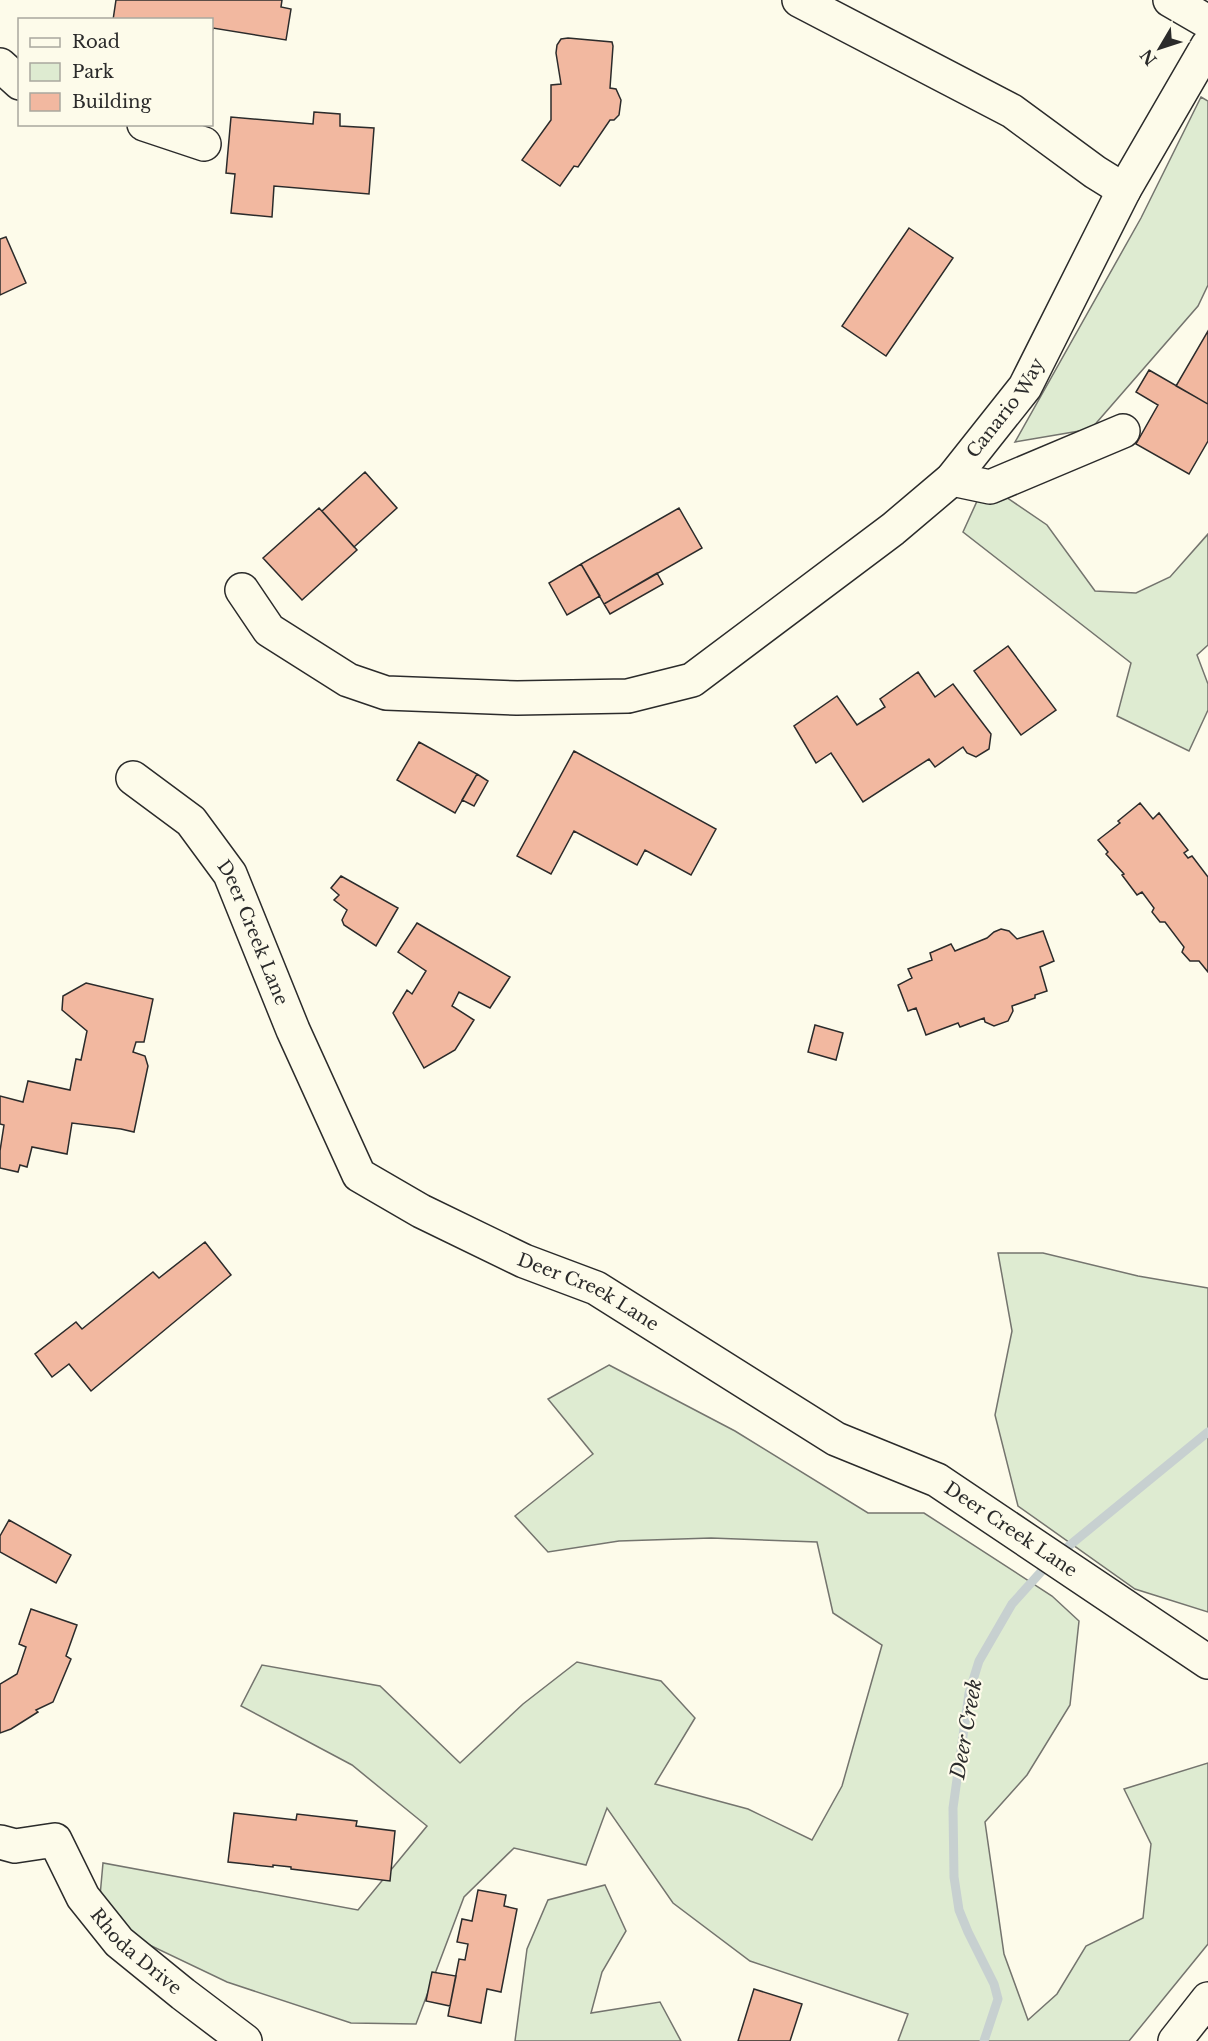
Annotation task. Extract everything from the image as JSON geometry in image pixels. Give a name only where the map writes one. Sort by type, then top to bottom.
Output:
[{"type":"street","points":[[799,0],[1012,111],[1095,172],[1124,190]]},
{"type":"street","points":[[1170,0],[1208,22]]},
{"type":"street","name":"Canario Way","points":[[242,590],[269,630],[348,680],[386,693],[517,698],[628,696],[692,680],[893,529],[952,480],[1025,387],[1124,190],[1208,45]]},
{"type":"street","points":[[0,65],[18,81]]},
{"type":"street","points":[[150,126],[204,144]]},
{"type":"street","points":[[952,480],[990,487],[1123,431]]},
{"type":"street","name":"Deer Creek Lane","points":[[133,778],[191,821],[230,874],[293,1030],[359,1175],[421,1211],[524,1261],[596,1288],[836,1439],[937,1480],[1208,1662]]},
{"type":"street","name":"Rhoda Drive","points":[[0,1842],[15,1846],[55,1840],[83,1897],[119,1942],[245,2041]]},
{"type":"street","points":[[1175,2041],[1208,1999]]},
{"type":"green space","points":[[1201,97],[1208,101],[1208,285],[1198,306],[1091,429],[1015,442],[1141,218]]},
{"type":"green space","points":[[1003,495],[1047,525],[1095,591],[1136,593],[1170,577],[1208,534],[1208,645],[1197,655],[1208,684],[1208,710],[1189,751],[1117,716],[1131,663],[963,532],[978,499]]},
{"type":"green space","points":[[998,1253],[1043,1253],[1138,1276],[1208,1288],[1208,1612],[1135,1589],[1018,1506],[995,1415],[1012,1331]]},
{"type":"green space","points":[[609,1365],[735,1431],[868,1513],[924,1513],[1052,1596],[1079,1621],[1070,1705],[1027,1775],[985,1822],[1004,1954],[1028,2020],[1057,1994],[1086,1946],[1143,1918],[1151,1844],[1124,1789],[1208,1763],[1208,1944],[1129,2041],[898,2041],[908,2014],[750,1961],[673,1903],[607,1808],[586,1865],[514,1848],[464,1897],[416,2024],[351,2023],[227,1982],[120,1931],[100,1896],[103,1863],[358,1910],[427,1826],[352,1765],[241,1706],[262,1665],[380,1686],[460,1763],[523,1704],[577,1662],[661,1681],[695,1718],[655,1784],[748,1809],[812,1840],[842,1786],[882,1645],[833,1613],[817,1542],[711,1538],[619,1541],[548,1552],[515,1516],[593,1454],[548,1399]]},
{"type":"green space","points":[[605,1885],[626,1931],[602,1972],[591,2013],[660,2002],[681,2041],[515,2041],[527,1949],[548,1900]]},
{"type":"building","points":[[116,0],[282,0],[281,7],[291,9],[286,40],[213,28],[213,18],[113,18]]},
{"type":"building","points":[[561,39],[612,42],[610,88],[616,89],[621,100],[619,115],[614,120],[610,120],[578,167],[574,166],[560,186],[522,160],[551,120],[551,85],[561,84],[556,53],[557,45]]},
{"type":"building","points":[[314,112],[340,114],[340,126],[374,128],[369,194],[274,186],[272,217],[231,213],[235,174],[226,173],[231,117],[313,124]]},
{"type":"building","points":[[909,228],[953,258],[886,356],[842,326]]},
{"type":"building","points":[[6,237],[26,283],[0,295],[0,239]]},
{"type":"building","points":[[1208,331],[1208,404],[1176,386]]},
{"type":"building","points":[[1149,370],[1208,404],[1208,441],[1189,474],[1136,444],[1158,405],[1136,392]]},
{"type":"building","points":[[365,472],[397,508],[354,547],[322,511]]},
{"type":"building","points":[[319,508],[357,550],[302,600],[263,558]]},
{"type":"building","points":[[679,508],[702,548],[604,604],[581,564]]},
{"type":"building","points":[[581,564],[600,596],[567,615],[549,583]]},
{"type":"building","points":[[657,573],[663,584],[610,614],[604,604]]},
{"type":"building","points":[[1008,646],[1056,710],[1021,735],[974,671]]},
{"type":"building","points":[[918,672],[935,697],[953,684],[991,734],[989,749],[976,757],[967,753],[963,747],[935,767],[929,759],[863,802],[831,753],[816,763],[794,726],[837,696],[857,725],[885,707],[880,699]]},
{"type":"building","points":[[419,742],[477,774],[455,813],[397,780]]},
{"type":"building","points":[[574,751],[716,829],[691,875],[645,850],[637,865],[574,831],[551,874],[517,856]]},
{"type":"building","points":[[477,774],[488,781],[474,806],[462,800]]},
{"type":"building","points":[[1140,803],[1153,819],[1159,813],[1188,850],[1184,853],[1188,858],[1192,856],[1208,877],[1208,972],[1199,961],[1190,961],[1182,952],[1184,947],[1165,922],[1160,922],[1152,912],[1154,908],[1142,892],[1137,895],[1098,840]]},
{"type":"building","points":[[341,876],[398,908],[376,946],[344,925],[342,920],[347,910],[334,900],[339,895],[331,888]]},
{"type":"building","points":[[417,923],[510,977],[490,1008],[459,992],[452,1006],[474,1020],[455,1050],[424,1068],[393,1013],[407,990],[412,994],[426,971],[398,952]]},
{"type":"building","points":[[1001,929],[1009,931],[1017,939],[1043,931],[1054,961],[1040,967],[1047,991],[1012,1006],[1013,1011],[1008,1021],[994,1026],[985,1022],[984,1018],[960,1027],[958,1023],[926,1035],[916,1008],[908,1011],[898,985],[912,978],[908,969],[932,960],[930,953],[951,944],[955,951],[987,938]]},
{"type":"building","points":[[86,983],[153,999],[144,1042],[136,1042],[133,1052],[145,1056],[148,1066],[134,1132],[72,1123],[67,1154],[32,1147],[27,1167],[20,1165],[18,1172],[0,1168],[4,1125],[0,1124],[0,1096],[23,1102],[28,1081],[70,1090],[76,1059],[81,1060],[87,1031],[62,1010],[63,996]]},
{"type":"building","points":[[815,1025],[843,1033],[836,1060],[808,1052]]},
{"type":"building","points":[[205,1242],[231,1275],[91,1391],[69,1364],[52,1377],[35,1354],[76,1322],[82,1329],[153,1272],[159,1278]]},
{"type":"building","points":[[9,1520],[71,1555],[56,1583],[0,1552],[0,1536]]},
{"type":"building","points":[[31,1609],[77,1625],[66,1656],[71,1659],[53,1702],[36,1710],[38,1712],[11,1729],[0,1733],[0,1684],[17,1674],[26,1647],[19,1644]]},
{"type":"building","points":[[234,1813],[296,1820],[297,1814],[357,1821],[356,1826],[395,1831],[390,1881],[291,1869],[291,1867],[228,1862]]},
{"type":"building","points":[[478,1890],[506,1895],[504,1906],[517,1909],[501,1992],[487,1989],[481,2023],[448,2016],[459,1959],[465,1960],[468,1944],[457,1942],[462,1919],[472,1921]]},
{"type":"building","points":[[432,1972],[456,1976],[450,2006],[426,2001]]},
{"type":"building","points":[[754,1989],[802,2004],[790,2041],[738,2041]]},
{"type":"waterway","name":"Deer Creek","points":[[1059,1554],[1208,1432]]},
{"type":"waterway","name":"Deer Creek","points":[[984,2041],[998,1999],[994,1984],[959,1910],[954,1877],[953,1808],[969,1693],[979,1661],[1012,1604],[1049,1563]]}]
